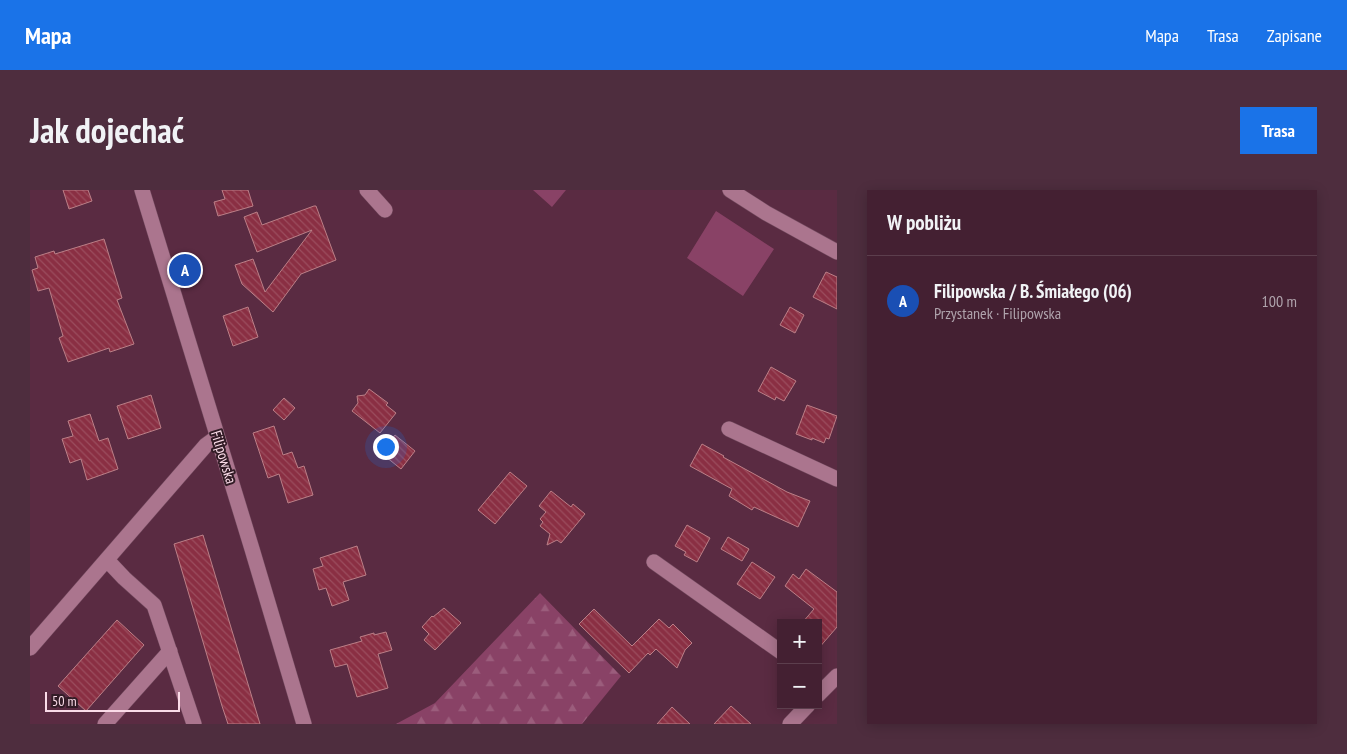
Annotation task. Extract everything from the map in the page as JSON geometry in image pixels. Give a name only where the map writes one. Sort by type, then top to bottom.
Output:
[{"type":"street","name":"Filipowska","points":[[142,190],[304,724]]},
{"type":"street","points":[[367,190],[386,210]]},
{"type":"street","points":[[730,190],[766,213],[837,252]]},
{"type":"street","points":[[729,429],[837,479]]},
{"type":"street","points":[[30,648],[206,445],[217,438]]},
{"type":"street","points":[[107,560],[154,605],[194,724]]},
{"type":"street","points":[[654,562],[777,649]]},
{"type":"street","points":[[105,724],[170,651]]},
{"type":"street","points":[[790,724],[804,709]]},
{"type":"green space","points":[[533,190],[566,190],[552,207]]},
{"type":"green space","points":[[716,211],[774,249],[743,296],[687,258]]},
{"type":"green space","points":[[540,593],[621,676],[582,724],[396,724],[435,703]]},
{"type":"building","points":[[63,190],[88,190],[92,201],[69,209]]},
{"type":"building","points":[[222,190],[248,190],[253,206],[218,216],[214,202],[225,199]]},
{"type":"building","points":[[316,206],[336,260],[301,274],[273,312],[242,284],[235,265],[253,259],[265,292],[312,230],[257,252],[244,217],[257,212],[262,225]]},
{"type":"building","points":[[104,239],[122,298],[117,300],[134,344],[110,352],[109,348],[68,362],[59,338],[63,336],[49,288],[38,291],[32,270],[38,268],[35,257],[54,251],[55,254]]},
{"type":"building","points":[[826,272],[837,277],[837,309],[813,297]]},
{"type":"building","points":[[248,307],[258,337],[233,346],[223,316]]},
{"type":"building","points":[[790,307],[804,315],[795,333],[780,325]]},
{"type":"building","points":[[771,367],[796,381],[784,401],[776,397],[775,400],[758,391]]},
{"type":"building","points":[[369,389],[388,403],[386,405],[396,413],[380,433],[352,411],[358,403],[357,396],[365,395]]},
{"type":"building","points":[[151,395],[161,428],[128,439],[117,406]]},
{"type":"building","points":[[284,398],[295,408],[284,420],[273,410]]},
{"type":"building","points":[[807,405],[837,416],[829,439],[826,438],[824,443],[796,434]]},
{"type":"building","points":[[90,414],[99,441],[108,438],[118,469],[87,480],[81,459],[70,463],[62,439],[73,436],[68,421]]},
{"type":"building","points":[[274,426],[283,455],[292,452],[298,468],[304,466],[313,495],[288,503],[279,474],[268,478],[253,433]]},
{"type":"building","points":[[395,435],[415,451],[401,469],[381,453]]},
{"type":"building","points":[[702,444],[787,492],[810,501],[798,527],[754,507],[752,510],[729,496],[732,489],[690,466]]},
{"type":"building","points":[[510,472],[527,486],[495,524],[478,510]]},
{"type":"building","points":[[551,491],[571,507],[573,504],[585,514],[561,543],[557,540],[547,545],[550,534],[540,526],[543,522],[540,519],[546,512],[539,506]]},
{"type":"building","points":[[687,525],[710,538],[697,562],[684,555],[686,552],[675,546]]},
{"type":"building","points":[[203,535],[260,724],[228,724],[222,706],[174,544]]},
{"type":"building","points":[[728,537],[749,549],[742,561],[721,549]]},
{"type":"building","points":[[357,546],[366,575],[343,582],[349,600],[332,606],[326,588],[319,590],[313,569],[323,566],[320,558]]},
{"type":"building","points":[[752,562],[775,577],[760,599],[737,584]]},
{"type":"building","points":[[806,569],[837,592],[837,627],[822,644],[822,619],[805,619],[814,609],[785,586],[793,574],[799,579]]},
{"type":"building","points":[[444,608],[461,623],[435,650],[424,640],[429,634],[422,627],[432,616]]},
{"type":"building","points":[[594,609],[632,646],[659,619],[669,628],[673,624],[692,643],[685,650],[677,668],[656,649],[650,655],[648,653],[629,673],[579,624]]},
{"type":"building","points":[[117,620],[144,645],[86,711],[58,686]]},
{"type":"building","points":[[386,632],[392,650],[378,654],[388,688],[357,697],[347,664],[335,667],[330,650],[362,641],[360,637]]},
{"type":"building","points":[[731,706],[751,724],[714,724]]},
{"type":"building","points":[[672,707],[690,724],[657,724]]},
{"type":"place","name":"Filipowska / B. Śmiałego (06)","points":[[185,270]]}]
